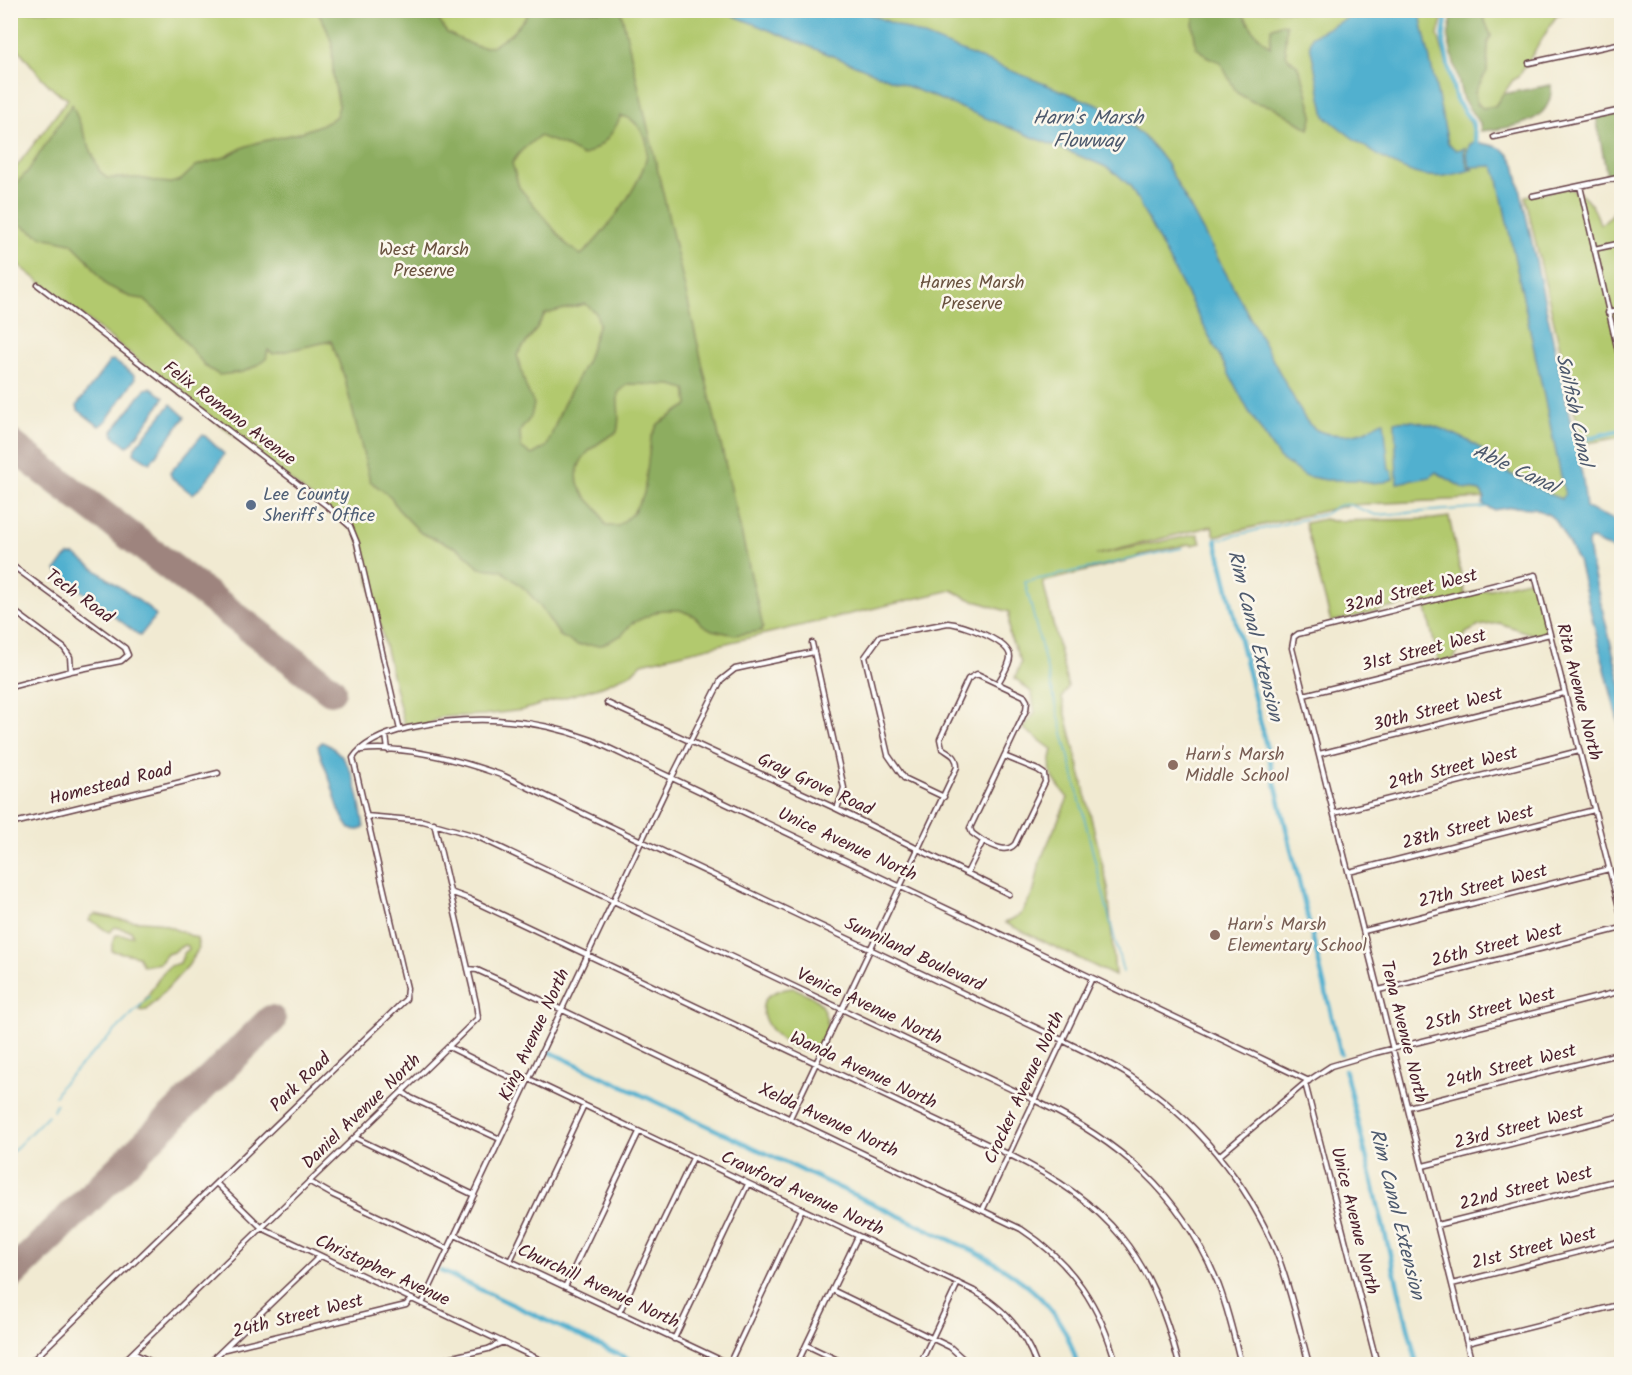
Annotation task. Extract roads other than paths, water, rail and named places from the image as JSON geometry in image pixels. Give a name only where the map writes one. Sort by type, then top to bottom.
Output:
[{"type":"street","points":[[1529,63],[1622,43]]},
{"type":"street","points":[[1494,137],[1622,110]]},
{"type":"street","points":[[1532,196],[1622,177]]},
{"type":"street","points":[[1580,186],[1622,369]]},
{"type":"street","points":[[1594,249],[1622,243]]},
{"type":"street","name":"Felix Romano Avenue","points":[[38,285],[350,526],[357,543],[400,730]]},
{"type":"street","points":[[1608,313],[1622,310]]},
{"type":"street","name":"Tech Road","points":[[10,564],[124,648],[128,655],[122,661],[71,671]]},
{"type":"street","name":"Rita Avenue North","points":[[1535,575],[1622,919]]},
{"type":"street","name":"32nd Street West","points":[[1294,637],[1298,634],[1535,575]]},
{"type":"street","points":[[10,608],[64,648],[70,657],[71,671],[10,687]]},
{"type":"street","points":[[944,797],[904,778],[888,755],[865,657],[880,636],[948,622],[957,623],[1002,644],[1009,650],[1010,659],[998,683]]},
{"type":"street","name":"31st Street West","points":[[1304,695],[1550,634]]},
{"type":"street","name":"Tena Avenue North","points":[[1294,637],[1292,648],[1472,1365]]},
{"type":"street","points":[[812,643],[844,788],[837,809]]},
{"type":"street","name":"King Avenue North","points":[[422,1304],[672,777],[721,680],[735,669],[814,652]]},
{"type":"street","points":[[790,1119],[901,885],[920,850],[957,767],[954,755],[942,748],[940,739],[972,675],[976,674],[998,683],[1024,696],[1027,701],[1026,710],[1004,756],[970,828],[972,834],[983,841],[1005,850],[1011,849],[1015,844],[1045,782],[1044,774],[1038,770],[1004,756]]},
{"type":"street","name":"30th Street West","points":[[1319,754],[1564,693]]},
{"type":"street","name":"Gray Grove Road","points":[[607,703],[837,809],[1010,894]]},
{"type":"street","name":"Unice Avenue North","points":[[358,750],[400,730],[472,718],[525,721],[576,734],[901,885],[1307,1082],[1377,1365]]},
{"type":"street","points":[[386,735],[388,750]]},
{"type":"street","name":"Sunniland Boulevard","points":[[358,750],[388,750],[430,755],[486,770],[523,784],[1062,1040],[1106,1062],[1147,1088],[1184,1118],[1219,1156],[1253,1206],[1272,1243],[1292,1300],[1309,1365]]},
{"type":"street","name":"Park Road","points":[[29,1365],[406,999],[407,988],[353,758],[358,750]]},
{"type":"street","name":"29th Street West","points":[[1334,813],[1579,751]]},
{"type":"street","name":"Homestead Road","points":[[10,824],[218,772]]},
{"type":"street","name":"28th Street West","points":[[1349,872],[1594,810]]},
{"type":"street","name":"Venice Avenue North","points":[[366,816],[395,817],[434,823],[476,836],[1072,1119],[1113,1145],[1142,1170],[1174,1206],[1196,1239],[1217,1282],[1241,1365]]},
{"type":"street","name":"Daniel Avenue North","points":[[121,1365],[478,1018],[434,823]]},
{"type":"street","points":[[967,873],[983,841]]},
{"type":"street","name":"27th Street West","points":[[1364,931],[1609,869]]},
{"type":"street","name":"Wanda Avenue North","points":[[450,892],[1008,1155],[1073,1190],[1119,1233],[1143,1268],[1168,1324],[1179,1365]]},
{"type":"street","name":"26th Street West","points":[[1378,990],[1622,928]]},
{"type":"street","name":"Xelda Avenue North","points":[[468,969],[477,970],[982,1209],[1035,1238],[1070,1270],[1095,1307],[1106,1329],[1116,1365]]},
{"type":"street","name":"Crocker Avenue North","points":[[982,1209],[1092,978]]},
{"type":"street","name":"25th Street West","points":[[1219,1156],[1307,1082],[1320,1072],[1341,1062],[1622,991]]},
{"type":"street","points":[[449,1047],[526,1085]]},
{"type":"street","name":"24th Street West","points":[[1408,1107],[1622,1053]]},
{"type":"street","name":"Crawford Avenue North","points":[[529,1080],[983,1296],[1004,1312],[1022,1335],[1036,1365]]},
{"type":"street","points":[[403,1092],[411,1098],[500,1139]]},
{"type":"street","points":[[510,1261],[584,1105]]},
{"type":"street","name":"23rd Street West","points":[[1423,1166],[1622,1116]]},
{"type":"street","points":[[565,1287],[639,1131]]},
{"type":"street","points":[[356,1138],[474,1195]]},
{"type":"street","points":[[619,1312],[693,1158]]},
{"type":"street","name":"22nd Street West","points":[[1437,1225],[1622,1179]]},
{"type":"street","points":[[310,1182],[448,1249]]},
{"type":"street","name":"Christopher Avenue","points":[[216,1184],[262,1228],[549,1365]]},
{"type":"street","points":[[674,1339],[748,1184]]},
{"type":"street","points":[[729,1364],[802,1209]]},
{"type":"street","name":"Churchill Avenue North","points":[[455,1235],[729,1364]]},
{"type":"street","points":[[797,1365],[858,1236]]},
{"type":"street","name":"21st Street West","points":[[1452,1284],[1622,1241]]},
{"type":"street","points":[[208,1365],[320,1256]]},
{"type":"street","points":[[920,1365],[958,1283]]},
{"type":"street","points":[[832,1290],[955,1351],[969,1365]]},
{"type":"street","name":"24th Street West","points":[[225,1349],[406,1305],[411,1299]]},
{"type":"street","points":[[1467,1343],[1622,1304]]},
{"type":"street","points":[[421,1365],[488,1349],[503,1342]]},
{"type":"street","points":[[806,1345],[846,1365]]},
{"type":"street","points":[[133,1353],[156,1365]]},
{"type":"water","points":[[1364,10],[1422,11],[1421,19],[1448,143],[1456,150],[1465,148],[1464,154],[1468,168],[1474,169],[1440,176],[1415,173],[1388,161],[1347,134],[1325,116],[1310,45],[1312,36]]},
{"type":"water","name":"Harn's Marsh Flowway","points":[[722,11],[862,11],[1107,109],[1124,120],[1147,139],[1166,163],[1305,419],[1320,432],[1341,435],[1362,432],[1384,421],[1389,470],[1392,470],[1393,479],[1368,483],[1359,480],[1326,480],[1305,476],[1279,458],[1248,410],[1130,186],[1117,174],[1104,166]]},
{"type":"water","points":[[1474,142],[1503,149],[1515,164],[1583,479],[1586,508],[1621,523],[1621,554],[1593,540],[1589,540],[1588,544],[1621,684],[1621,733],[1578,561],[1556,521],[1534,508],[1512,507],[1493,510],[1482,504],[1485,498],[1480,491],[1463,488],[1436,472],[1430,477],[1397,483],[1395,422],[1405,421],[1429,425],[1456,435],[1478,447],[1496,465],[1512,475],[1561,499],[1565,495],[1497,175],[1493,166],[1470,167],[1466,154],[1470,144]]},
{"type":"water","points":[[113,360],[134,375],[135,379],[106,421],[99,426],[78,410],[77,405]]},
{"type":"water","points":[[151,388],[164,397],[131,444],[127,446],[114,436],[113,431],[145,389]]},
{"type":"water","points":[[171,404],[185,417],[150,463],[134,453],[135,447]]},
{"type":"water","points":[[202,435],[224,454],[205,482],[192,494],[172,478],[170,473]]},
{"type":"water","points":[[69,555],[75,555],[149,608],[156,616],[140,636],[58,573],[56,570]]},
{"type":"water","points":[[322,742],[342,757],[354,778],[364,828],[350,829],[343,818],[319,751],[318,746]]},
{"type":"waterway","points":[[1447,10],[1443,40],[1451,78],[1456,100],[1472,122],[1477,146]]},
{"type":"waterway","name":"Sailfish Canal","points":[[1572,442],[1622,430]]},
{"type":"waterway","points":[[1216,540],[1325,514],[1345,504],[1377,515],[1487,507]]},
{"type":"waterway","name":"Rim Canal Extension","points":[[1216,540],[1341,1054]]},
{"type":"waterway","points":[[1123,972],[1025,582],[1182,548]]},
{"type":"waterway","points":[[55,1096],[61,1085],[149,997]]},
{"type":"waterway","points":[[548,1051],[995,1263],[1027,1285],[1052,1311],[1071,1344],[1077,1364]]},
{"type":"waterway","name":"Rim Canal Extension","points":[[1345,1070],[1417,1364]]},
{"type":"waterway","points":[[53,1111],[56,1104]]},
{"type":"waterway","points":[[10,1154],[48,1115]]},
{"type":"waterway","points":[[441,1271],[639,1364]]},
{"type":"place","name":"Lee County Sheriff's Office","points":[[251,505]]},
{"type":"place","name":"Harn's Marsh Middle School","points":[[1173,765]]},
{"type":"place","name":"Harn's Marsh Elementary School","points":[[1215,935]]},
{"type":"park label","name":"West Marsh Preserve","points":[[424,260]]},
{"type":"park label","name":"Harnes Marsh Preserve","points":[[972,293]]},
{"type":"water label","name":"Able Canal","points":[[1515,470]]}]
